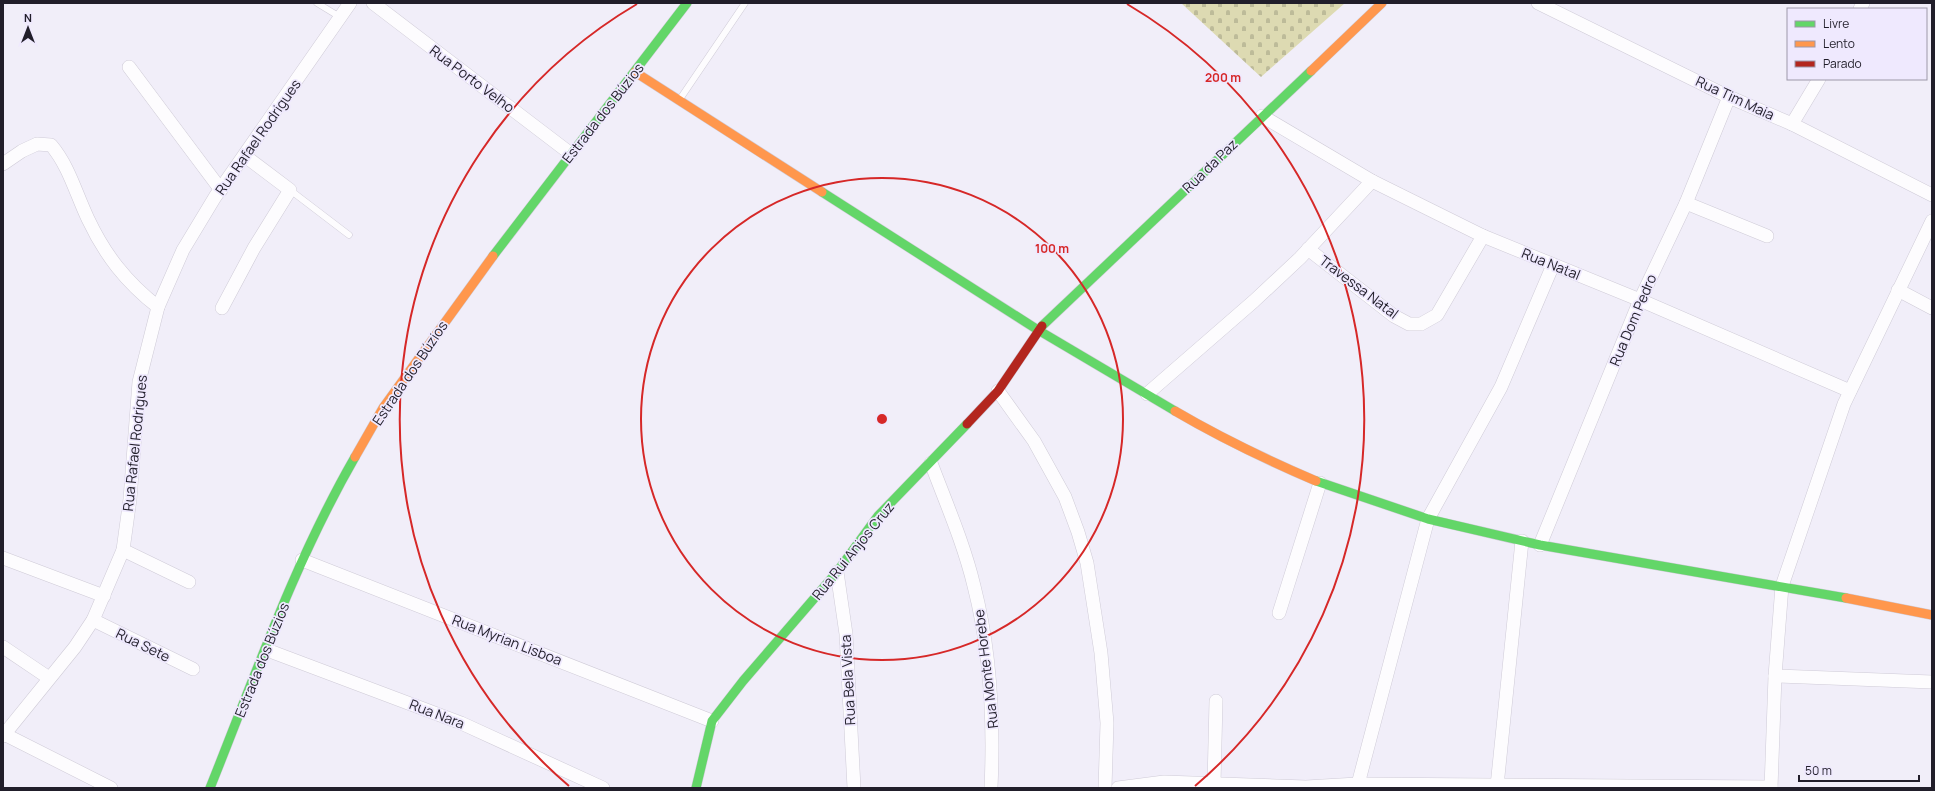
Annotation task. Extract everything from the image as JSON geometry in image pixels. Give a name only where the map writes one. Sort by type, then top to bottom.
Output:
[{"type":"street","name":"Rua Rafael Rodrigues","points":[[4,735],[75,647],[93,620],[123,550],[130,499],[139,382],[158,307],[183,250],[221,190],[350,3]]},
{"type":"street","name":"Rua Porto Velho","points":[[373,3],[571,154]]},
{"type":"street","name":"Estrada dos Búzios","points":[[210,788],[267,650],[302,560],[338,488],[384,408],[464,294],[687,3]]},
{"type":"street","name":"Rua da Paz","points":[[1038,330],[1382,3]]},
{"type":"street","name":"Rua Tim Maia","points":[[1538,3],[1729,96],[1792,124],[1932,194]]},
{"type":"street","points":[[129,67],[221,190]]},
{"type":"street","points":[[635,72],[1038,330],[1207,430],[1258,456],[1320,483],[1428,519],[1540,545],[1782,586],[1932,615]]},
{"type":"street","points":[[1792,124],[1817,80]]},
{"type":"street","name":"Rua Dom Pedro","points":[[1540,545],[1640,300],[1686,203],[1729,96]]},
{"type":"street","name":"Rua Natal","points":[[1262,116],[1372,181],[1483,236],[1640,300],[1850,391]]},
{"type":"street","points":[[3,164],[22,151],[37,144],[51,145],[62,158],[88,220],[115,266],[137,290],[158,307]]},
{"type":"street","points":[[222,308],[254,248],[290,190],[245,156]]},
{"type":"street","name":"Travessa Natal","points":[[1147,394],[1254,301],[1308,249],[1372,181]]},
{"type":"street","points":[[1686,203],[1767,236]]},
{"type":"street","points":[[1118,788],[1164,782],[1306,787],[1497,786],[1771,788],[1775,676],[1782,586],[1844,404],[1932,221]]},
{"type":"street","name":"Travessa Natal","points":[[1308,249],[1394,316],[1408,324],[1421,324],[1437,315],[1483,236]]},
{"type":"street","points":[[1357,786],[1428,519],[1501,387],[1553,265]]},
{"type":"street","points":[[1898,290],[1932,308]]},
{"type":"street","name":"Rua Rui Anjos Cruz","points":[[696,788],[712,721],[743,681],[837,572],[878,516],[931,463],[998,391],[1038,330]]},
{"type":"street","points":[[998,391],[1034,441],[1065,497],[1078,532],[1087,563],[1101,653],[1107,723],[1105,788]]},
{"type":"street","name":"Rua Monte Horebe","points":[[931,463],[956,528],[974,585],[984,635],[993,734],[991,788]]},
{"type":"street","points":[[1279,613],[1320,483]]},
{"type":"street","points":[[1497,786],[1522,541]]},
{"type":"street","points":[[123,550],[189,582]]},
{"type":"street","points":[[3,558],[104,596]]},
{"type":"street","name":"Rua Myrian Lisboa","points":[[302,560],[712,721]]},
{"type":"street","name":"Rua Bela Vista","points":[[837,572],[846,634],[854,788]]},
{"type":"street","name":"Rua Sete","points":[[93,620],[193,670]]},
{"type":"street","points":[[3,647],[49,678]]},
{"type":"street","name":"Rua Nara","points":[[267,650],[461,723],[603,788]]},
{"type":"street","points":[[1775,676],[1932,682]]},
{"type":"street","points":[[1214,784],[1216,702]]},
{"type":"street","points":[[4,735],[111,788]]},
{"type":"lane","points":[[317,3],[340,17]]},
{"type":"lane","points":[[679,100],[745,3]]},
{"type":"lane","points":[[290,190],[349,235]]},
{"type":"green space","points":[[1181,3],[1345,3],[1261,77]]},
{"type":"traffic: fast","points":[[493,256],[687,3]]},
{"type":"traffic: fast","points":[[1042,326],[1311,71]]},
{"type":"traffic: fast","points":[[822,192],[1038,330],[1175,411]]},
{"type":"traffic: fast","points":[[696,788],[712,721],[743,681],[837,572],[878,516],[967,424]]},
{"type":"traffic: fast","points":[[210,788],[260,661],[295,578],[333,496],[355,457]]},
{"type":"traffic: fast","points":[[1316,481],[1428,519],[1540,545],[1846,598]]},
{"type":"traffic: slow","points":[[1311,71],[1382,3]]},
{"type":"traffic: slow","points":[[635,72],[822,192]]},
{"type":"traffic: slow","points":[[355,457],[383,408],[493,256]]},
{"type":"traffic: slow","points":[[1175,411],[1244,448],[1316,481]]},
{"type":"traffic: slow","points":[[1846,598],[1932,615]]},
{"type":"traffic: jam","points":[[967,424],[998,391],[1042,326]]}]
